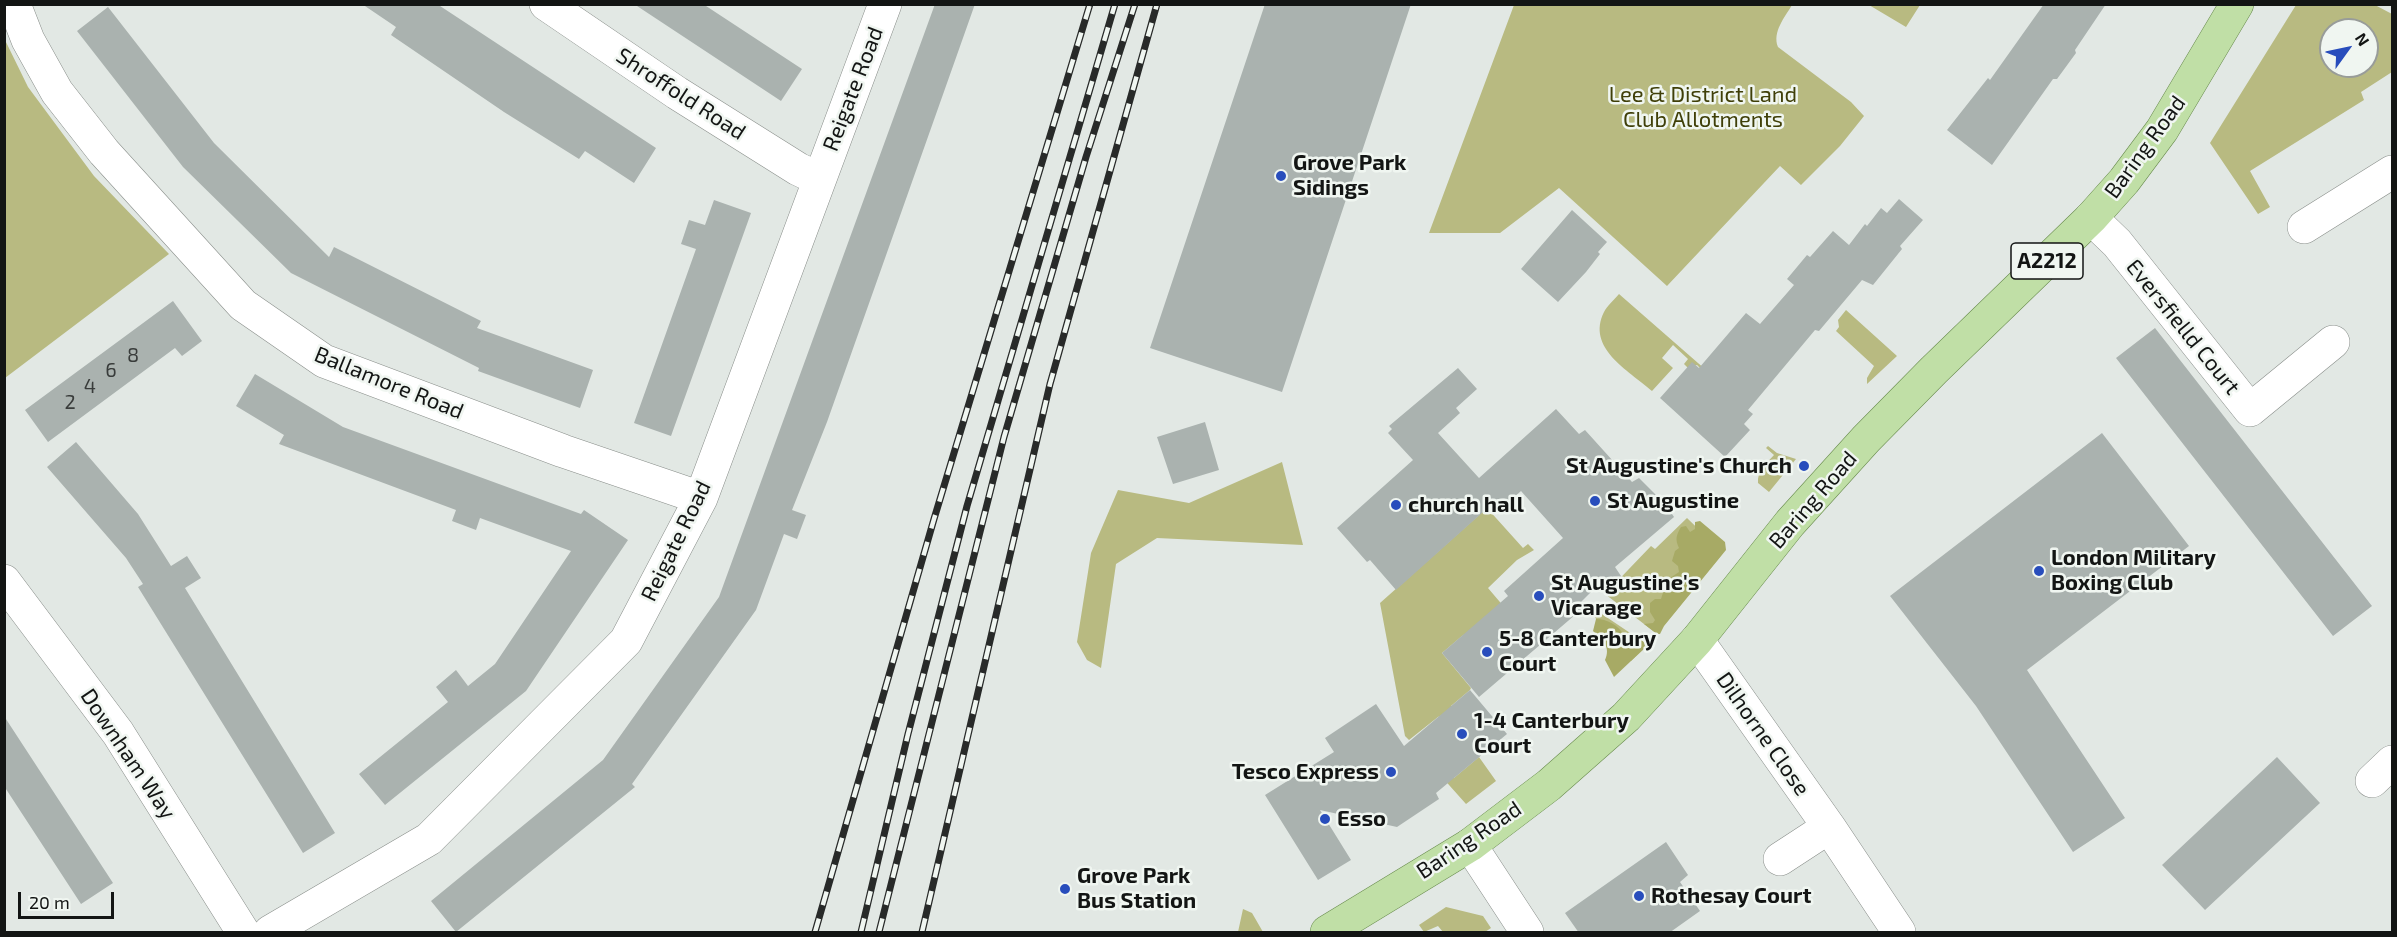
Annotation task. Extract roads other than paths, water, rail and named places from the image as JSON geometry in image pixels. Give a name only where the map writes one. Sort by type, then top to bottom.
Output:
[{"type":"main road","name":"Baring Road","points":[[1327,933],[1470,845],[1583,757],[1626,717],[1697,640],[1790,524],[1866,439],[2091,218],[2124,181],[2162,130],[2237,4]]},
{"type":"street","name":"Ballamore Road","points":[[14,4],[28,40],[57,92],[104,152],[243,305],[324,361],[563,452],[701,498]]},
{"type":"street","name":"Reigate Road","points":[[270,933],[429,839],[626,641],[701,498],[885,4]]},
{"type":"street","name":"Shroffold Road","points":[[558,8],[677,93],[798,169],[819,179]]},
{"type":"street","points":[[2304,227],[2392,172]]},
{"type":"street","name":"Eversfielld Court","points":[[2091,218],[2117,243],[2250,410],[2333,342]]},
{"type":"street","name":"Downham Way","points":[[4,581],[118,734],[243,933]]},
{"type":"street","name":"Dilhorne Close","points":[[1697,640],[1829,827],[1899,933]]},
{"type":"street","points":[[1780,859],[1829,827]]},
{"type":"street","points":[[1470,845],[1527,933]]},
{"type":"railway","points":[[815,932],[934,519],[1090,4]]},
{"type":"railway","points":[[861,932],[908,734],[967,506],[1115,4]]},
{"type":"railway","points":[[879,932],[1004,437],[1086,157],[1135,4]]},
{"type":"railway","points":[[922,932],[1050,384],[1157,4]]},
{"type":"place","name":"Grove Park Sidings","points":[[1281,176]]},
{"type":"place","name":"St Augustine's Church","points":[[1804,466]]},
{"type":"place","name":"St Augustine","points":[[1595,501]]},
{"type":"place","name":"church hall","points":[[1396,505]]},
{"type":"place","name":"London Military Boxing Club","points":[[2039,571]]},
{"type":"place","name":"St Augustine's Vicarage","points":[[1539,596]]},
{"type":"place","name":"5-8 Canterbury Court","points":[[1487,652]]},
{"type":"place","name":"1-4 Canterbury Court","points":[[1462,734]]},
{"type":"place","name":"Tesco Express","points":[[1391,772]]},
{"type":"place","name":"Esso","points":[[1325,819]]},
{"type":"place","name":"Grove Park Bus Station","points":[[1065,889]]},
{"type":"place","name":"Rothesay Court","points":[[1639,896]]},
{"type":"park label","name":"Lee & District Land Club Allotments","points":[[1703,108]]}]
